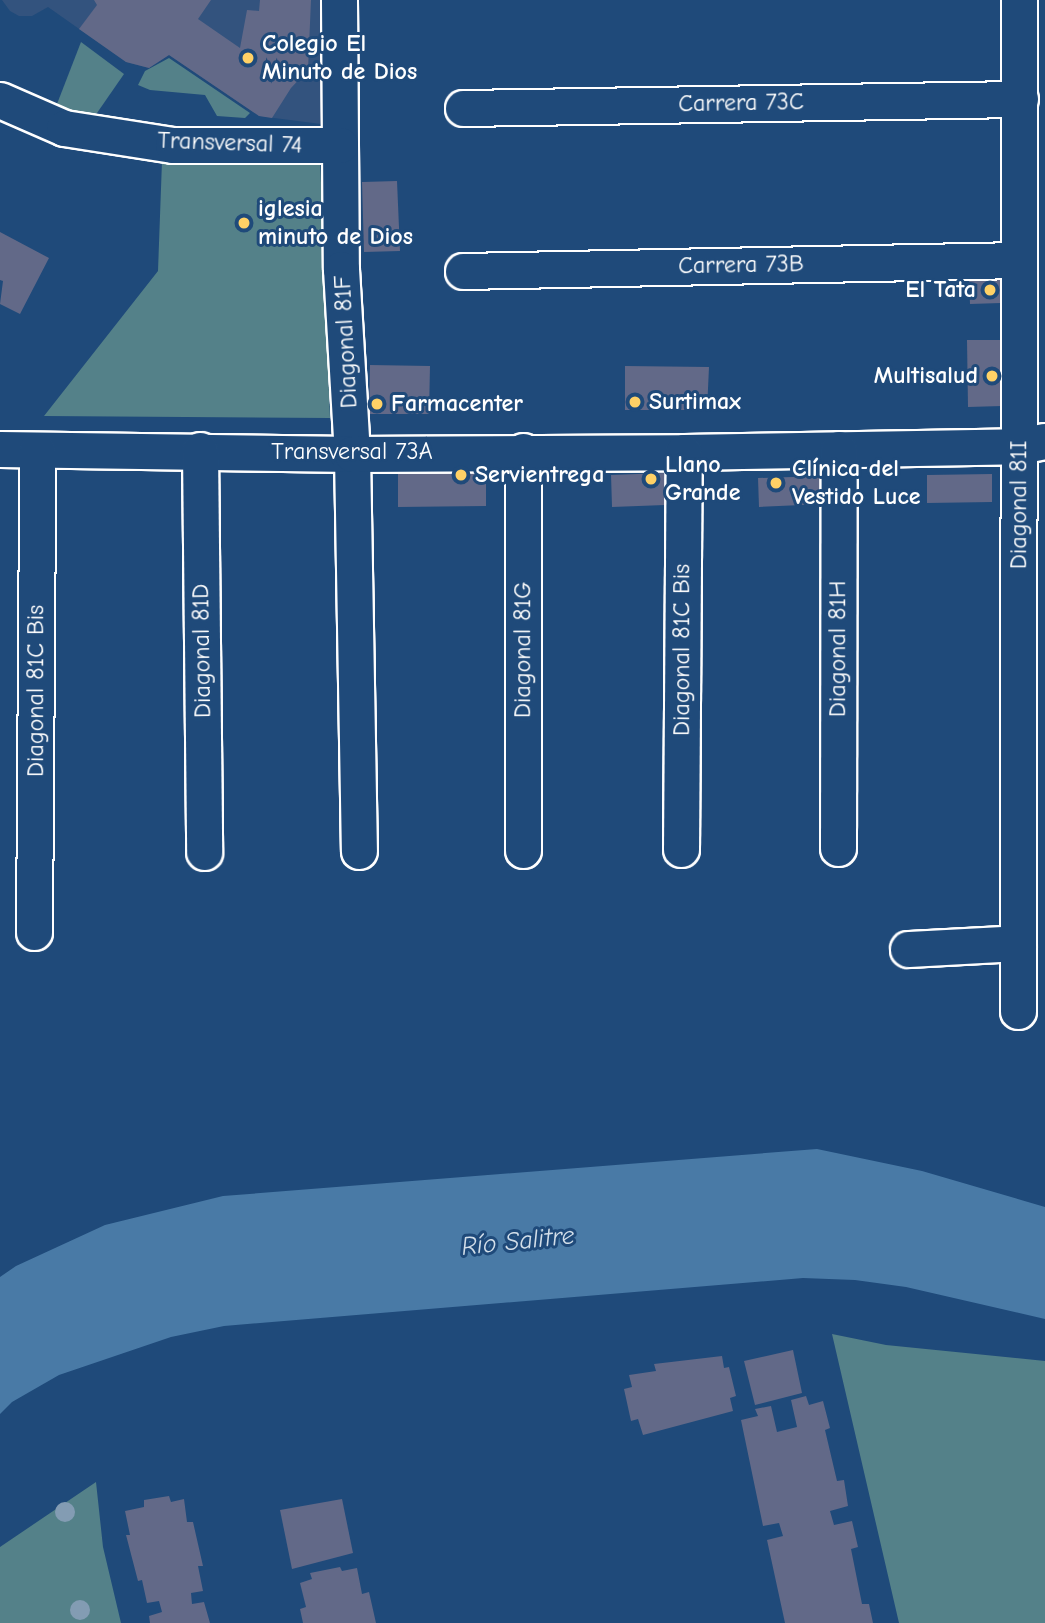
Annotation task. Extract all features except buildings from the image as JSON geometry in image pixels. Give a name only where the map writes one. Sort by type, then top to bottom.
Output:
[{"type":"street","name":"Diagonal 81F","points":[[339,0],[341,269],[352,454],[359,851]]},
{"type":"street","name":"Diagonal 81I","points":[[1018,1011],[1032,443],[1019,379],[1019,260],[1032,157],[1020,99],[1019,0]]},
{"type":"street","name":"Carrera 73C","points":[[463,108],[1020,99]]},
{"type":"street","name":"Transversal 74","points":[[0,100],[64,128],[173,145],[340,145]]},
{"type":"street","name":"Carrera 73B","points":[[463,271],[1019,260]]},
{"type":"street","points":[[1019,379],[1034,403],[1045,410]]},
{"type":"street","name":"Transversal 73A","points":[[0,449],[352,454],[684,452],[1032,443]]},
{"type":"street","name":"Diagonal 81H","points":[[838,848],[839,449]]},
{"type":"street","name":"Transversal 73A","points":[[0,467],[15,464],[37,450]]},
{"type":"street","name":"Diagonal 81C Bis","points":[[34,932],[37,450]]},
{"type":"street","name":"Diagonal 81D","points":[[200,450],[204,852]]},
{"type":"street","name":"Diagonal 81G","points":[[523,451],[523,850]]},
{"type":"street","name":"Diagonal 81C Bis","points":[[681,849],[684,452]]},
{"type":"street","points":[[908,949],[1018,943]]},
{"type":"shaded area","name":"Colegio El Minuto de Dios","points":[[2,0],[321,0],[321,124],[259,116],[169,55],[149,68],[126,62],[48,7],[32,16],[19,16],[10,11]]},
{"type":"green space","points":[[81,42],[124,74],[97,113],[69,113],[57,104]]},
{"type":"green space","points":[[169,58],[250,113],[245,118],[217,116],[205,95],[150,90],[138,85],[145,71]]},
{"type":"green space","points":[[320,157],[330,418],[44,416],[158,271],[162,161]]},
{"type":"green space","points":[[832,1334],[886,1345],[1045,1361],[1045,1623],[899,1623]]},
{"type":"green space","points":[[96,1482],[103,1547],[121,1623],[0,1623],[0,1547]]},
{"type":"water","name":"Río Salitre","points":[[817,1149],[922,1171],[1045,1207],[1045,1319],[906,1287],[855,1280],[803,1278],[224,1326],[171,1337],[59,1375],[12,1402],[0,1414],[0,1277],[16,1266],[105,1225],[223,1196]]},
{"type":"place","name":"Colegio El Minuto de Dios","points":[[248,58]]},
{"type":"place","name":"iglesia minuto de Dios","points":[[244,223]]},
{"type":"place","name":"El Tata","points":[[990,290]]},
{"type":"place","name":"Multisalud","points":[[992,376]]},
{"type":"place","name":"Surtimax","points":[[635,402]]},
{"type":"place","name":"Farmacenter","points":[[377,404]]},
{"type":"place","name":"Servientrega","points":[[461,475]]},
{"type":"place","name":"Llano Grande","points":[[651,479]]},
{"type":"place","name":"Clínica del Vestido Luce","points":[[776,483]]}]
